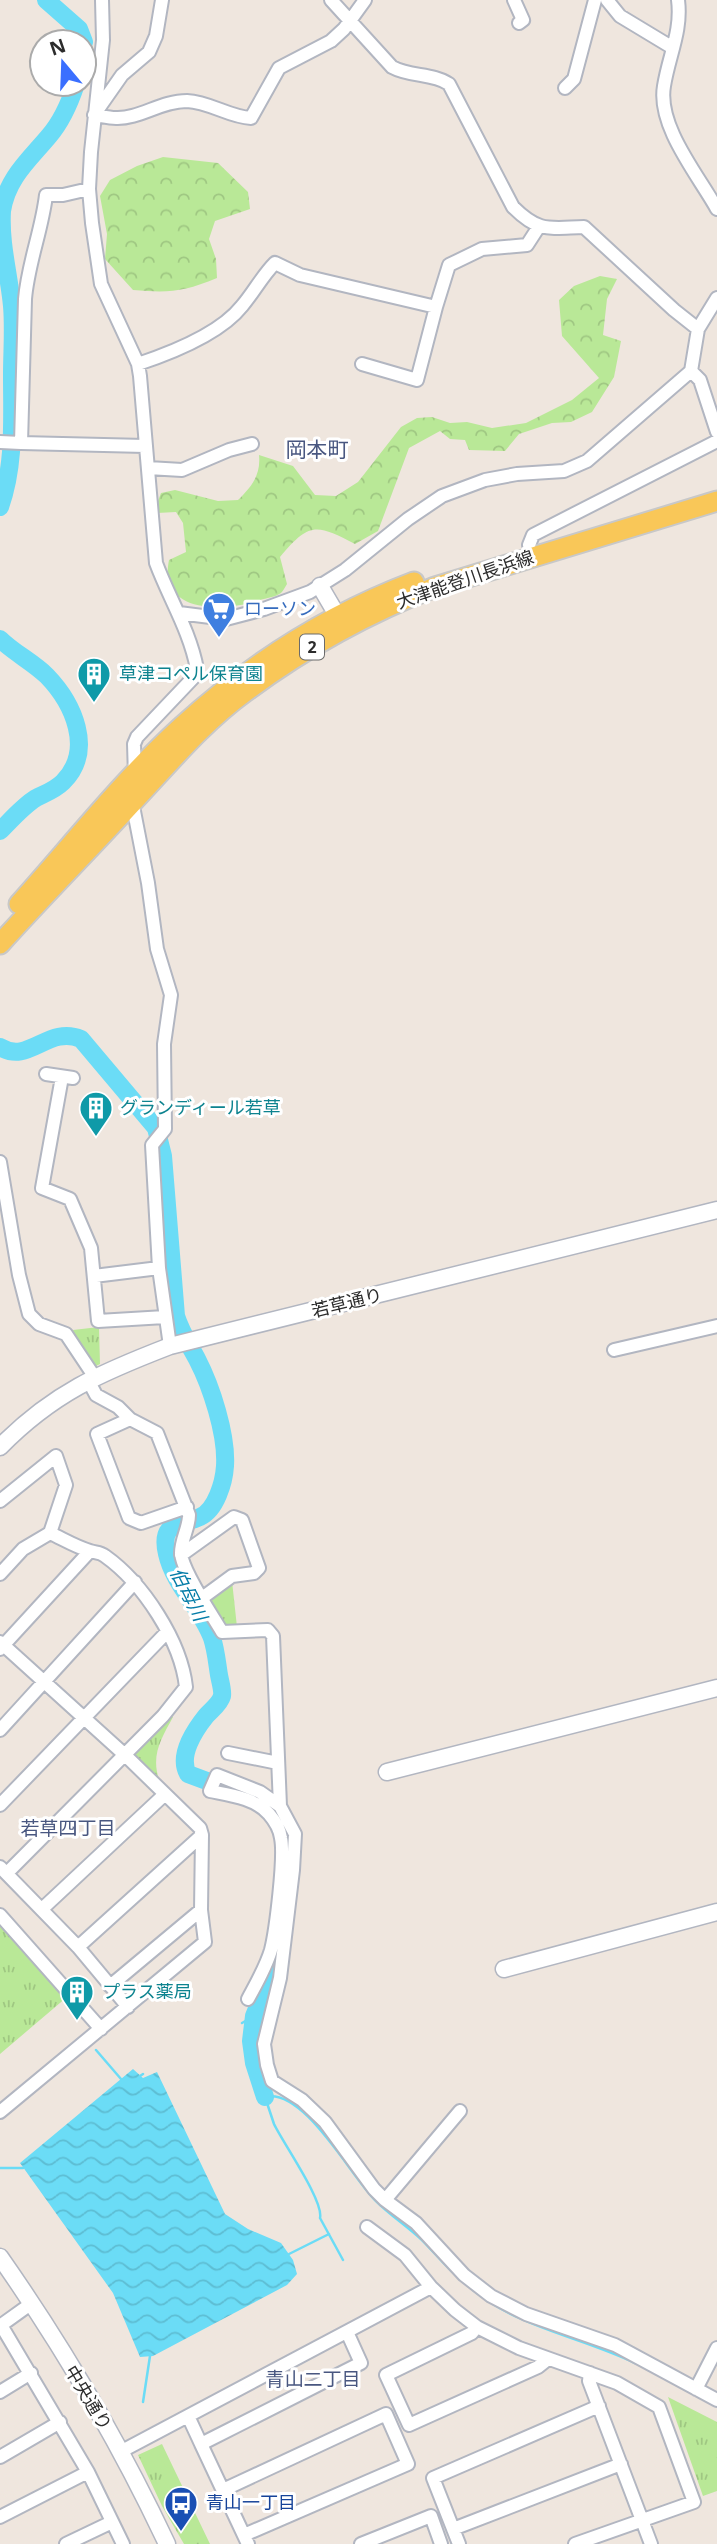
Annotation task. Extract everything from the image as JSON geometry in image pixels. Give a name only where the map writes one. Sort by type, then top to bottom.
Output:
[{"type":"main road","name":"大津能登川長浜線","points":[[0,925],[135,774],[181,727],[285,647],[337,615],[439,573],[717,488]]},
{"type":"main road","name":"大津能登川長浜線","points":[[0,944],[194,735],[243,693],[294,657],[344,629],[435,587],[717,501]]},
{"type":"street","points":[[102,0],[103,40],[89,190],[96,257],[102,284],[138,363],[156,563],[179,613],[197,669],[194,678],[136,737],[132,803],[148,883],[157,949],[171,995],[163,1044],[165,1129],[152,1145],[159,1268],[165,1317],[181,1344]]},
{"type":"street","points":[[94,115],[122,75],[149,51],[156,36],[162,0]]},
{"type":"street","points":[[331,0],[393,67],[402,72],[442,79],[449,84],[513,207],[538,228],[584,227],[698,329]]},
{"type":"street","points":[[94,115],[117,119],[164,104],[188,101],[205,103],[251,118],[279,68],[331,41],[365,0]]},
{"type":"street","points":[[514,0],[523,20],[519,23]]},
{"type":"street","points":[[565,88],[574,79],[595,0]]},
{"type":"street","points":[[607,0],[620,16],[673,48]]},
{"type":"street","points":[[678,0],[678,33],[663,88],[665,111],[678,142],[716,206]]},
{"type":"street","points":[[21,443],[26,288],[40,235],[46,195],[89,190]]},
{"type":"street","points":[[362,364],[416,380],[449,265],[482,249],[527,245],[538,228]]},
{"type":"street","points":[[138,363],[172,352],[217,327],[241,308],[261,278],[275,263],[300,275],[436,307]]},
{"type":"street","points":[[179,613],[226,619],[264,609],[320,586],[442,496],[485,480],[564,471],[587,461],[691,371],[698,329],[717,298]]},
{"type":"street","points":[[691,371],[699,380],[717,432]]},
{"type":"street","points":[[528,545],[533,535],[717,441]]},
{"type":"street","points":[[0,442],[145,446]]},
{"type":"street","points":[[148,468],[183,470],[229,450],[253,444]]},
{"type":"street","points":[[320,586],[337,615]]},
{"type":"street","points":[[46,1074],[67,1077],[42,1188],[70,1199],[91,1248],[100,1322],[165,1317]]},
{"type":"street","points":[[0,1162],[19,1275],[29,1314],[39,1324],[66,1334],[91,1378],[96,1395],[157,1433],[188,1515],[181,1555],[222,1632],[268,1630],[273,1636],[280,1806],[295,1834],[280,1978],[264,2044],[272,2081],[302,2100],[324,2122],[362,2175],[385,2200],[416,2223],[464,2275],[491,2296],[526,2314],[615,2345],[717,2400]]},
{"type":"street","name":"若草通り","points":[[0,1447],[38,1412],[91,1378],[181,1344],[717,1210]]},
{"type":"street","points":[[94,1276],[159,1268]]},
{"type":"street","points":[[614,1350],[717,1326]]},
{"type":"street","points":[[131,1419],[97,1434],[130,1518],[141,1523],[188,1515]]},
{"type":"street","points":[[0,1501],[56,1456],[66,1485],[50,1533],[23,1549],[0,1574]]},
{"type":"street","points":[[181,1555],[234,1517],[242,1520],[259,1568],[254,1573],[232,1576],[202,1598]]},
{"type":"street","points":[[50,1533],[103,1554],[135,1582],[178,1648],[184,1669],[186,1687],[163,1716],[3,1870],[78,1947],[128,2007]]},
{"type":"street","points":[[0,2112],[205,1942],[201,1910],[200,1828],[84,1717],[1,1645],[90,1551]]},
{"type":"street","points":[[0,1730],[135,1582]]},
{"type":"street","points":[[0,1805],[167,1632]]},
{"type":"street","points":[[387,1772],[717,1688]]},
{"type":"street","points":[[228,1753],[278,1763]]},
{"type":"street","points":[[248,2000],[271,1951],[281,1872],[282,1840],[278,1826],[269,1813],[242,1798],[210,1791],[217,1775],[260,1792],[280,1806]]},
{"type":"street","points":[[42,1909],[164,1795]]},
{"type":"street","points":[[78,1947],[202,1835]]},
{"type":"street","points":[[110,1986],[201,1910]]},
{"type":"street","points":[[504,1969],[717,1912]]},
{"type":"street","points":[[0,1915],[101,2029]]},
{"type":"street","points":[[385,2200],[460,2111]]},
{"type":"street","points":[[367,2227],[405,2255],[431,2287],[477,2327],[519,2348],[617,2383],[659,2407],[694,2502],[575,2544]]},
{"type":"street","name":"中央通り","points":[[0,2257],[32,2303],[120,2452],[167,2544]]},
{"type":"street","points":[[120,2452],[431,2287]]},
{"type":"street","points":[[32,2303],[1,2325],[88,2472],[123,2544]]},
{"type":"street","points":[[477,2327],[472,2333],[386,2375],[409,2426],[538,2367],[548,2359]]},
{"type":"street","points":[[201,2444],[361,2363],[347,2332]]},
{"type":"street","points":[[696,2389],[717,2348]]},
{"type":"street","points":[[0,2392],[31,2373]]},
{"type":"street","points":[[590,2373],[589,2381],[651,2544]]},
{"type":"street","points":[[459,2544],[433,2478],[599,2406]]},
{"type":"street","points":[[187,2416],[246,2540],[408,2464],[386,2414],[223,2490]]},
{"type":"street","points":[[0,2457],[60,2422]]},
{"type":"street","points":[[453,2529],[621,2464]]},
{"type":"street","points":[[0,2517],[88,2472]]},
{"type":"street","points":[[361,2544],[431,2516],[441,2544]]},
{"type":"street","points":[[66,2544],[112,2522]]},
{"type":"green space","points":[[163,157],[218,163],[248,192],[250,209],[215,221],[209,239],[216,259],[217,278],[176,290],[133,290],[105,259],[107,234],[100,196],[110,180]]},
{"type":"green space","points":[[600,276],[617,279],[607,299],[603,335],[621,341],[614,377],[592,412],[571,422],[552,423],[519,434],[505,451],[469,450],[465,440],[450,439],[440,431],[409,448],[378,531],[355,544],[330,532],[306,532],[280,557],[287,584],[276,596],[229,607],[213,607],[184,600],[174,591],[168,578],[169,560],[186,552],[183,523],[176,512],[157,513],[155,509],[161,493],[175,490],[218,501],[238,500],[255,480],[259,455],[293,466],[315,495],[336,496],[358,482],[401,427],[417,418],[432,417],[450,423],[467,422],[492,428],[526,423],[572,400],[599,378],[562,336],[559,300],[574,286]]},
{"type":"green space","points":[[99,1327],[100,1364],[96,1366],[82,1350],[73,1330]]},
{"type":"green space","points":[[232,1581],[237,1627],[224,1623],[211,1604],[213,1595]]},
{"type":"green space","points":[[170,1715],[173,1717],[161,1740],[157,1756],[160,1782],[135,1760],[135,1754]]},
{"type":"green space","points":[[0,1922],[67,1997],[0,2054]]},
{"type":"green space","points":[[668,2397],[717,2422],[717,2491],[703,2496]]},
{"type":"green space","points":[[162,2444],[210,2544],[184,2544],[162,2506],[138,2455]]},
{"type":"water","points":[[133,2069],[143,2078],[157,2072],[225,2214],[248,2229],[281,2243],[293,2260],[297,2274],[287,2285],[153,2356],[140,2357],[113,2293],[20,2163]]},
{"type":"waterway","name":"伯母川","points":[[46,0],[78,28]]},
{"type":"waterway","name":"伯母川","points":[[0,507],[12,442],[13,332],[2,235],[2,211],[14,179],[58,124],[70,98]]},
{"type":"waterway","name":"伯母川","points":[[0,639],[42,671],[56,687],[72,713],[79,742],[73,769],[63,782],[31,801],[0,831]]},
{"type":"waterway","name":"伯母川","points":[[0,1047],[20,1051],[58,1037],[81,1039],[156,1128],[163,1156],[176,1316],[213,1396],[225,1453],[223,1480],[211,1508],[200,1517],[174,1526],[166,1535],[170,1565],[212,1638],[222,1691],[219,1702],[192,1736],[186,1752],[185,1767],[188,1774],[250,1797]]},
{"type":"waterway","name":"伯母川","points":[[265,2097],[254,2063],[251,2041],[254,2016],[275,1949]]},
{"type":"waterway","points":[[242,2023],[254,2016]]},
{"type":"waterway","points":[[96,2050],[121,2079]]},
{"type":"waterway","points":[[343,2260],[320,2218],[320,2210],[310,2186],[274,2124],[265,2097],[280,2098],[311,2119],[376,2201],[422,2240],[460,2279]]},
{"type":"waterway","points":[[0,2168],[23,2168]]},
{"type":"waterway","points":[[289,2254],[329,2234]]},
{"type":"waterway","points":[[473,2290],[511,2314],[635,2363]]},
{"type":"waterway","points":[[143,2402],[150,2356]]},
{"type":"place","name":"ローソン","points":[[219,639]]},
{"type":"place","name":"草津コペル保育園","points":[[94,704]]},
{"type":"place","name":"グランディール若草","points":[[96,1138]]},
{"type":"place","name":"プラス薬局","points":[[77,2022]]},
{"type":"place","name":"青山一丁目","points":[[181,2533]]},
{"type":"district","name":"岡本町","points":[[317,450]]},
{"type":"district","name":"若草四丁目","points":[[68,1828]]},
{"type":"district","name":"青山二丁目","points":[[313,2379]]}]
